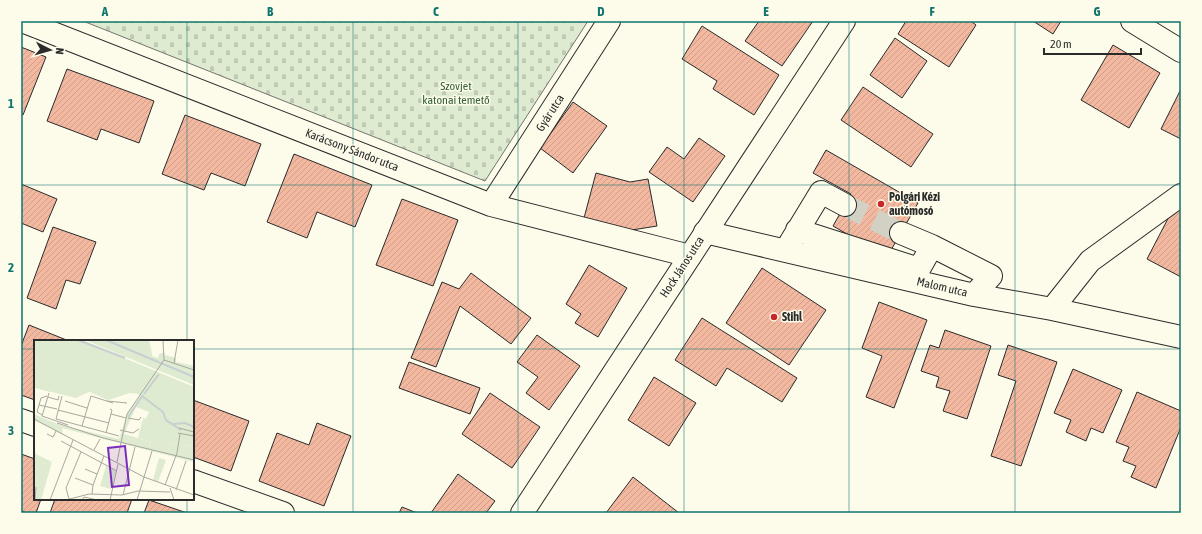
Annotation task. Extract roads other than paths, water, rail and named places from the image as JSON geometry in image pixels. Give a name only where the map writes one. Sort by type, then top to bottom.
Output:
[{"type":"street","name":"Karácsony Sándor utca","points":[[22,21],[491,205],[690,256]]},
{"type":"street","name":"Gyár utca","points":[[491,205],[609,21]]},
{"type":"street","name":"Hock János utca","points":[[522,513],[844,21]]},
{"type":"street","points":[[1132,21],[1181,51]]},
{"type":"street","points":[[786,250],[820,192],[845,205]]},
{"type":"street","points":[[1052,309],[1090,261],[1181,195]]},
{"type":"street","points":[[797,230],[919,269],[932,246]]},
{"type":"street","name":"Malom utca","points":[[705,232],[974,295],[1052,309],[1181,337]]},
{"type":"street","points":[[901,233],[932,246],[991,276],[974,295]]},
{"type":"street","points":[[21,420],[34,425]]},
{"type":"street","points":[[194,481],[282,513]]},
{"type":"tunnel","points":[[845,205],[901,233]]},
{"type":"place","name":"Polgári Kézi autómosó","points":[[881,204]]},
{"type":"place","name":"Stihl","points":[[774,317]]},
{"type":"park label","name":"Szovjet katonai temető","points":[[456,93]]}]
